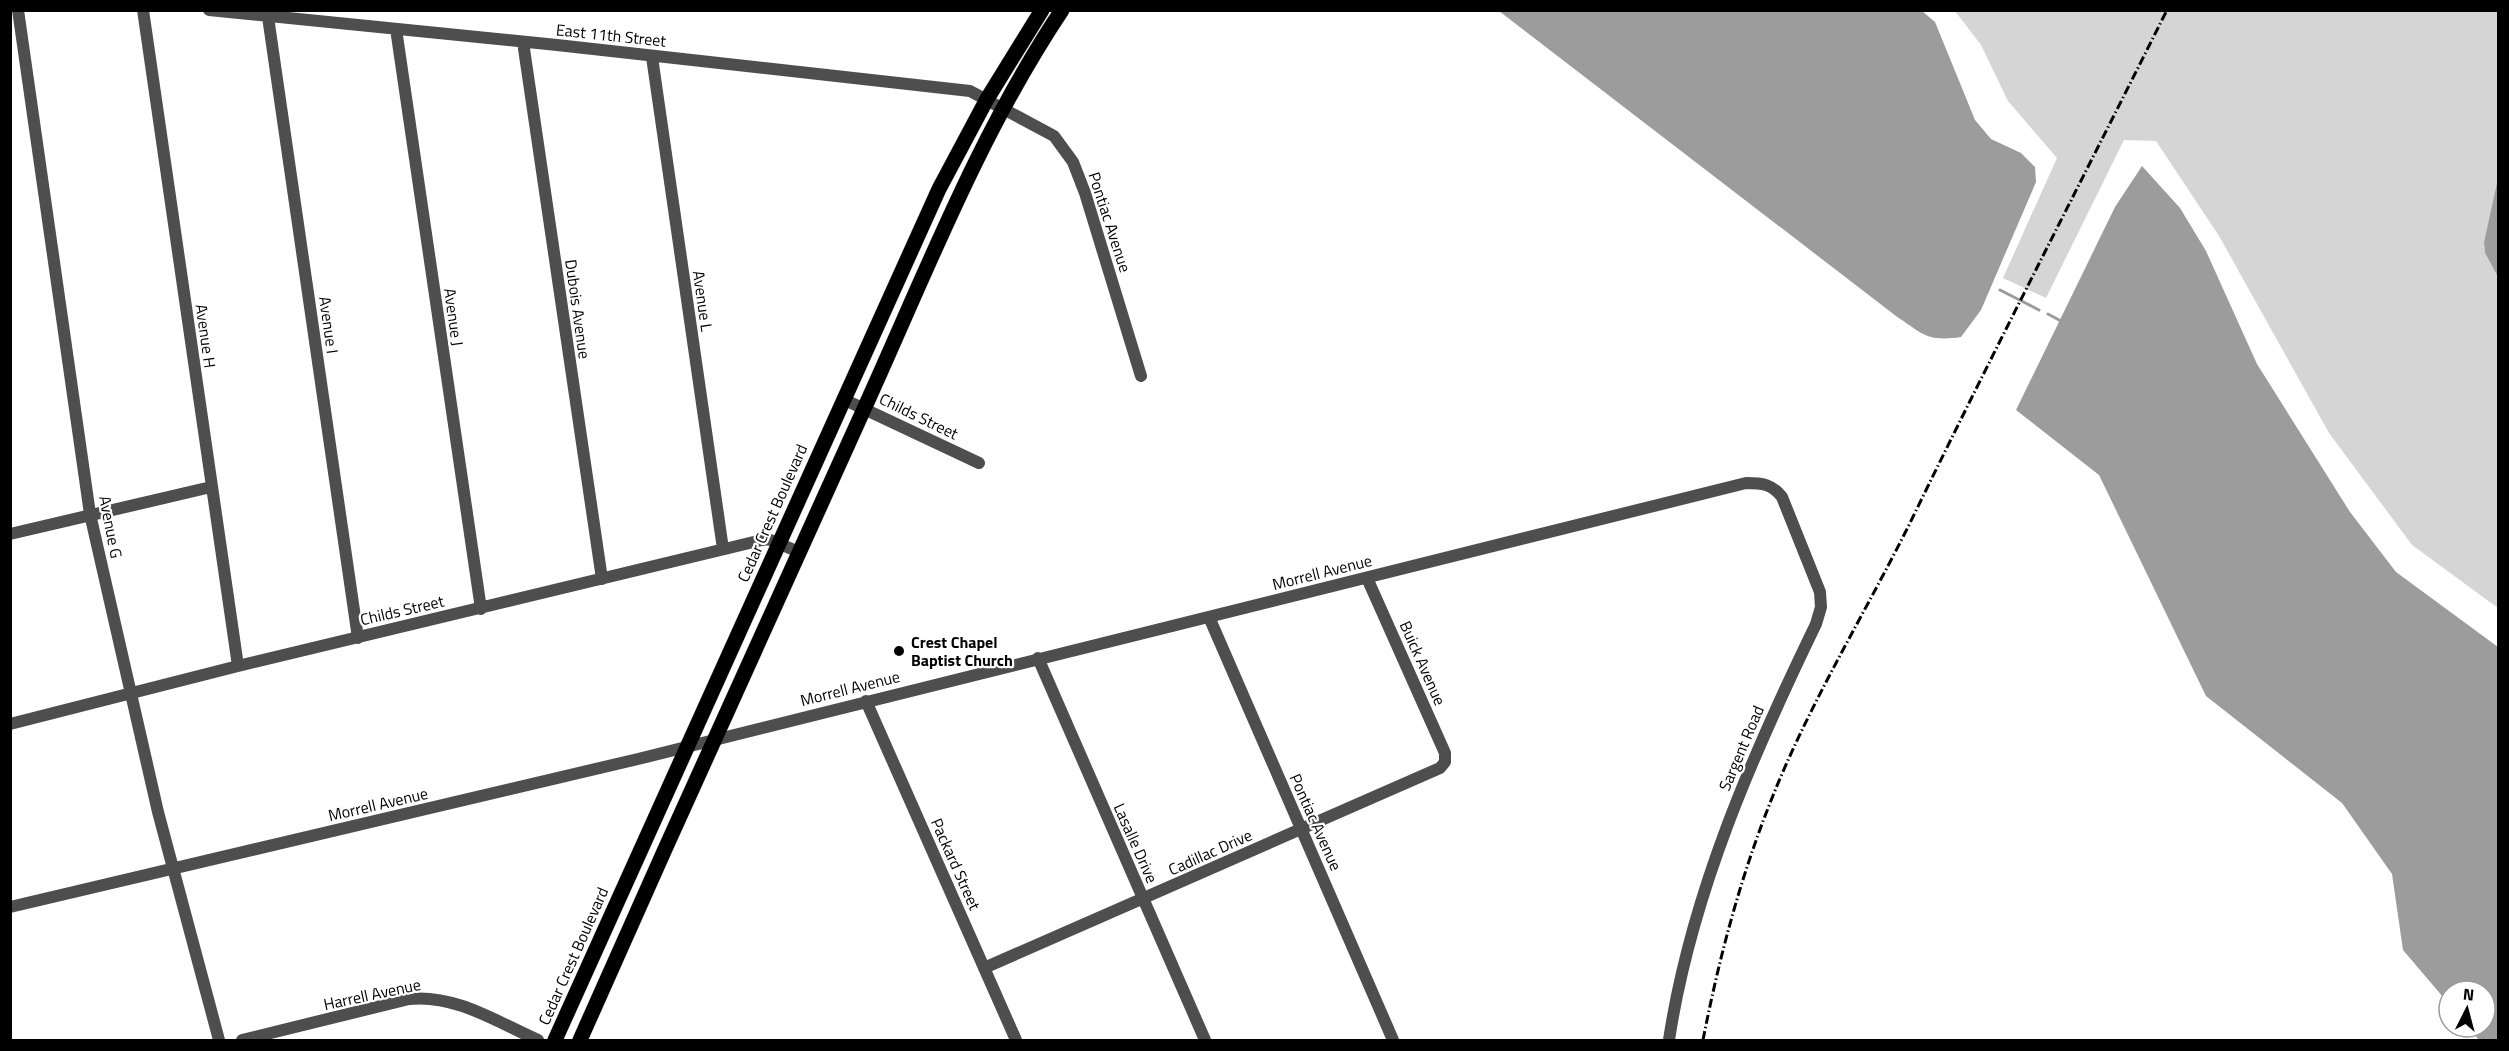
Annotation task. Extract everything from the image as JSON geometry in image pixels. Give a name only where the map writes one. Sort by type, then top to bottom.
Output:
[{"type":"main road","name":"Cedar Crest Boulevard","points":[[555,1041],[939,189],[987,99],[1042,10]]},
{"type":"main road","points":[[580,1041],[674,827],[954,208],[1004,110],[1062,10]]},
{"type":"street","name":"Avenue G","points":[[18,10],[90,514],[130,694],[219,1041]]},
{"type":"street","name":"Avenue H","points":[[143,10],[238,666]]},
{"type":"street","name":"East 11th Street","points":[[209,10],[933,86],[970,91],[1004,110]]},
{"type":"street","name":"Avenue I","points":[[268,17],[358,638]]},
{"type":"street","name":"Avenue J","points":[[396,29],[481,609]]},
{"type":"street","name":"Dubois Avenue","points":[[523,42],[602,579]]},
{"type":"street","name":"Avenue L","points":[[651,57],[723,549]]},
{"type":"street","name":"Pontiac Avenue","points":[[1004,110],[1054,136],[1073,162],[1085,193],[1141,376]]},
{"type":"street","name":"Childs Street","points":[[843,399],[980,463]]},
{"type":"street","name":"Morrell Avenue","points":[[10,907],[175,870],[687,746],[1746,483],[1766,484]]},
{"type":"street","name":"Sargent Road","points":[[1669,1041],[1681,978],[1738,796],[1763,734],[1816,624],[1821,607],[1816,578],[1782,497],[1766,484]]},
{"type":"street","points":[[10,534],[212,487]]},
{"type":"street","name":"Childs Street","points":[[10,724],[238,666],[762,540],[779,543],[799,552]]},
{"type":"street","name":"Buick Avenue","points":[[1367,578],[1445,753],[1446,762]]},
{"type":"street","name":"Pontiac Avenue","points":[[1209,617],[1393,1041]]},
{"type":"street","name":"Lasalle Drive","points":[[1038,658],[1205,1041]]},
{"type":"street","name":"Packard Street","points":[[866,701],[1016,1041]]},
{"type":"street","name":"Cadillac Drive","points":[[984,968],[1440,768],[1446,762]]},
{"type":"street","name":"Harrell Avenue","points":[[242,1041],[409,999],[426,998],[454,1002],[538,1041]]},
{"type":"shaded area","points":[[1499,11],[1922,11],[1935,22],[1975,120],[1991,139],[2021,153],[2035,167],[2036,182],[1981,310],[1961,337],[1940,338],[1919,332]]},
{"type":"shaded area","points":[[1955,11],[2498,11],[2498,178],[2484,242],[2485,253],[2498,277],[2498,608],[2412,545],[2329,433],[2219,236],[2156,141],[2124,140],[2046,298],[2003,278],[2057,158],[2008,101],[1981,45]]},
{"type":"shaded area","points":[[2142,166],[2180,208],[2206,251],[2257,364],[2350,512],[2396,572],[2498,647],[2498,1040],[2478,1039],[2497,1039],[2497,979],[2437,979],[2437,990],[2403,950],[2392,874],[2342,803],[2206,696],[2099,475],[2016,410],[2115,207]]},
{"type":"shaded area","points":[[2498,178],[2498,277],[2485,253],[2484,242]]},
{"type":"waterway","points":[[2000,290],[2039,310]]},
{"type":"waterway","points":[[2048,314],[2061,321]]},
{"type":"railway","points":[[1703,1040],[1738,897],[1761,827],[1789,758],[1817,699],[1909,525],[2167,10]]},
{"type":"place","name":"Crest Chapel Baptist Church","points":[[899,651]]}]
